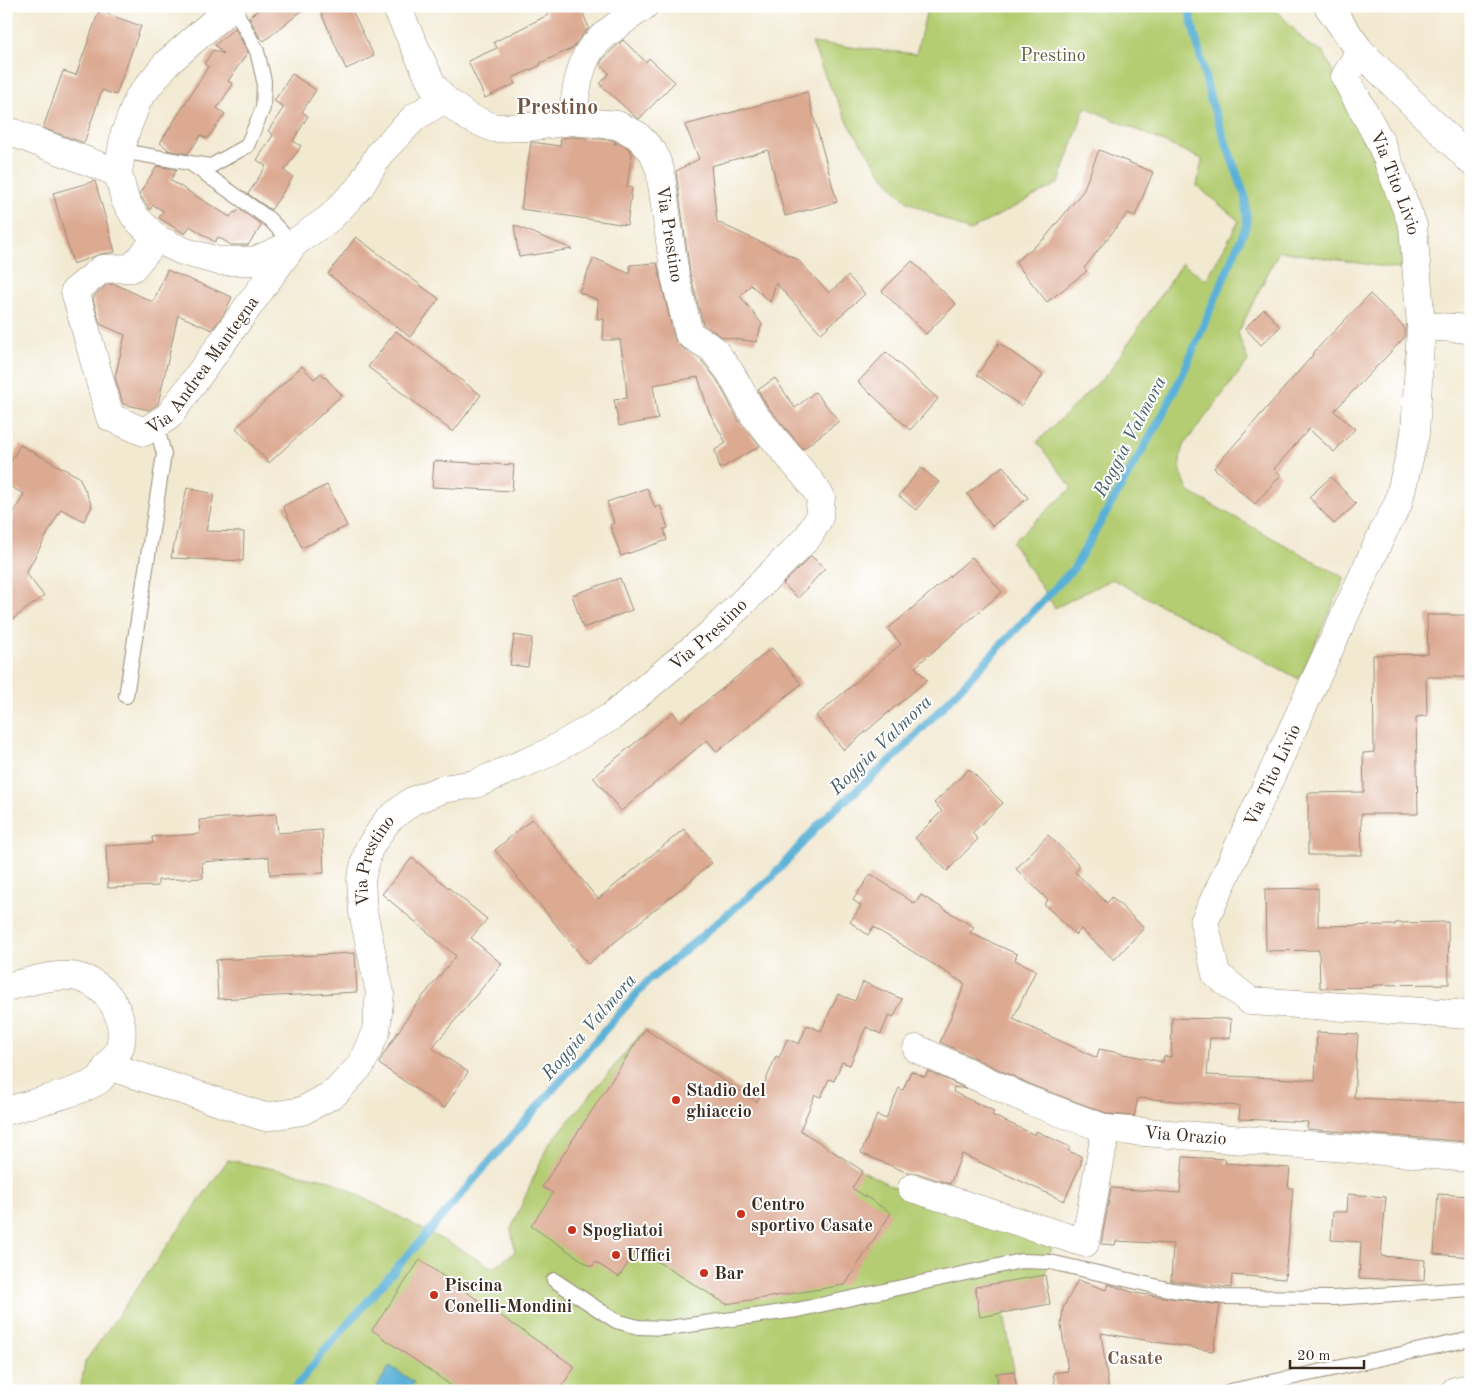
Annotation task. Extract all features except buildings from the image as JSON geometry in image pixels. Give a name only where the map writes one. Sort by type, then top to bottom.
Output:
[{"type":"street","name":"Via Andrea Mantegna","points":[[232,6],[166,64],[138,99],[124,136],[120,162],[125,200],[135,217],[157,239],[185,252],[219,261],[254,261],[293,244],[330,218],[360,187],[380,153],[415,117],[444,99]]},
{"type":"street","name":"Via Prestino","points":[[108,1066],[265,1117],[302,1111],[335,1092],[361,1065],[376,1031],[380,993],[363,912],[361,879],[369,848],[387,821],[412,801],[443,789],[475,784],[546,754],[611,717],[713,632],[808,537],[819,518],[820,497],[808,478],[754,415],[730,372],[713,349],[689,334],[675,276],[660,170],[653,152],[637,134],[617,125],[572,121],[529,127],[494,128],[468,117],[444,99],[432,84],[396,6]]},
{"type":"street","points":[[572,121],[579,77],[590,50],[614,28],[644,6]]},
{"type":"street","points":[[1328,6],[1360,51],[1471,161]]},
{"type":"street","name":"Via Tito Livio","points":[[1360,51],[1344,77],[1380,143],[1413,226],[1421,326],[1415,434],[1398,504],[1384,530],[1204,922],[1216,974],[1250,1000],[1471,1015]]},
{"type":"street","points":[[6,130],[120,162]]},
{"type":"street","name":"Via Andrea Mantegna","points":[[157,239],[132,268],[102,269],[75,291],[110,417],[144,432],[169,416],[293,244]]},
{"type":"street","points":[[1421,326],[1471,329]]},
{"type":"street","points":[[6,987],[63,975],[81,977],[97,985],[110,998],[119,1013],[122,1031],[120,1049],[100,1079],[84,1088],[6,1111]]},
{"type":"street","name":"Via Orazio","points":[[917,1049],[1030,1101],[1106,1129],[1471,1158]]},
{"type":"street","points":[[912,1188],[1086,1243],[1106,1129]]},
{"type":"street","points":[[1456,1391],[1471,1388]]},
{"type":"lane","points":[[120,162],[190,163],[211,166],[247,146],[262,108],[264,81],[256,50],[232,6]]},
{"type":"lane","points":[[190,163],[270,219],[293,244]]},
{"type":"lane","points":[[126,696],[164,454],[156,424]]},
{"type":"lane","points":[[554,1280],[616,1322],[638,1328],[668,1328],[796,1310],[1021,1261],[1050,1262],[1172,1290],[1225,1297],[1333,1298],[1471,1290]]},
{"type":"lane","points":[[1230,1391],[1471,1339]]},
{"type":"green space","points":[[928,6],[1273,6],[1307,44],[1324,53],[1383,178],[1397,223],[1405,270],[1279,251],[1238,333],[1248,361],[1186,442],[1180,462],[1180,468],[1189,492],[1345,578],[1299,679],[1112,579],[1055,608],[1012,542],[1072,488],[1037,442],[1109,372],[1182,263],[1206,280],[1239,221],[1197,186],[1202,159],[1085,107],[1059,183],[969,231],[906,201],[881,173],[851,128],[825,76],[812,43],[916,54]]},
{"type":"green space","name":"Centro sportivo Casate","points":[[645,1029],[863,1171],[914,1198],[1053,1242],[1045,1275],[1050,1304],[1004,1313],[1014,1371],[996,1374],[999,1391],[80,1391],[85,1362],[228,1160],[330,1180],[493,1268],[515,1252],[511,1229],[547,1147]]},
{"type":"water","points":[[390,1366],[414,1382],[408,1391],[374,1391]]},
{"type":"waterway","name":"Roggia Valmora","points":[[293,1391],[323,1352],[648,981],[772,877],[824,819],[899,753],[1074,568],[1162,416],[1184,371],[1247,224],[1245,196],[1211,101],[1188,6]]},
{"type":"place","name":"Stadio del ghiaccio","points":[[676,1100]]},
{"type":"place","name":"Centro sportivo Casate","points":[[741,1214]]},
{"type":"place","name":"Spogliatoi","points":[[572,1230]]},
{"type":"place","name":"Uffici","points":[[616,1255]]},
{"type":"place","name":"Bar","points":[[704,1273]]},
{"type":"place","name":"Piscina Conelli-Mondini","points":[[434,1295]]},
{"type":"district","name":"Prestino","points":[[557,106]]},
{"type":"district","name":"Casate","points":[[1135,1357]]}]
